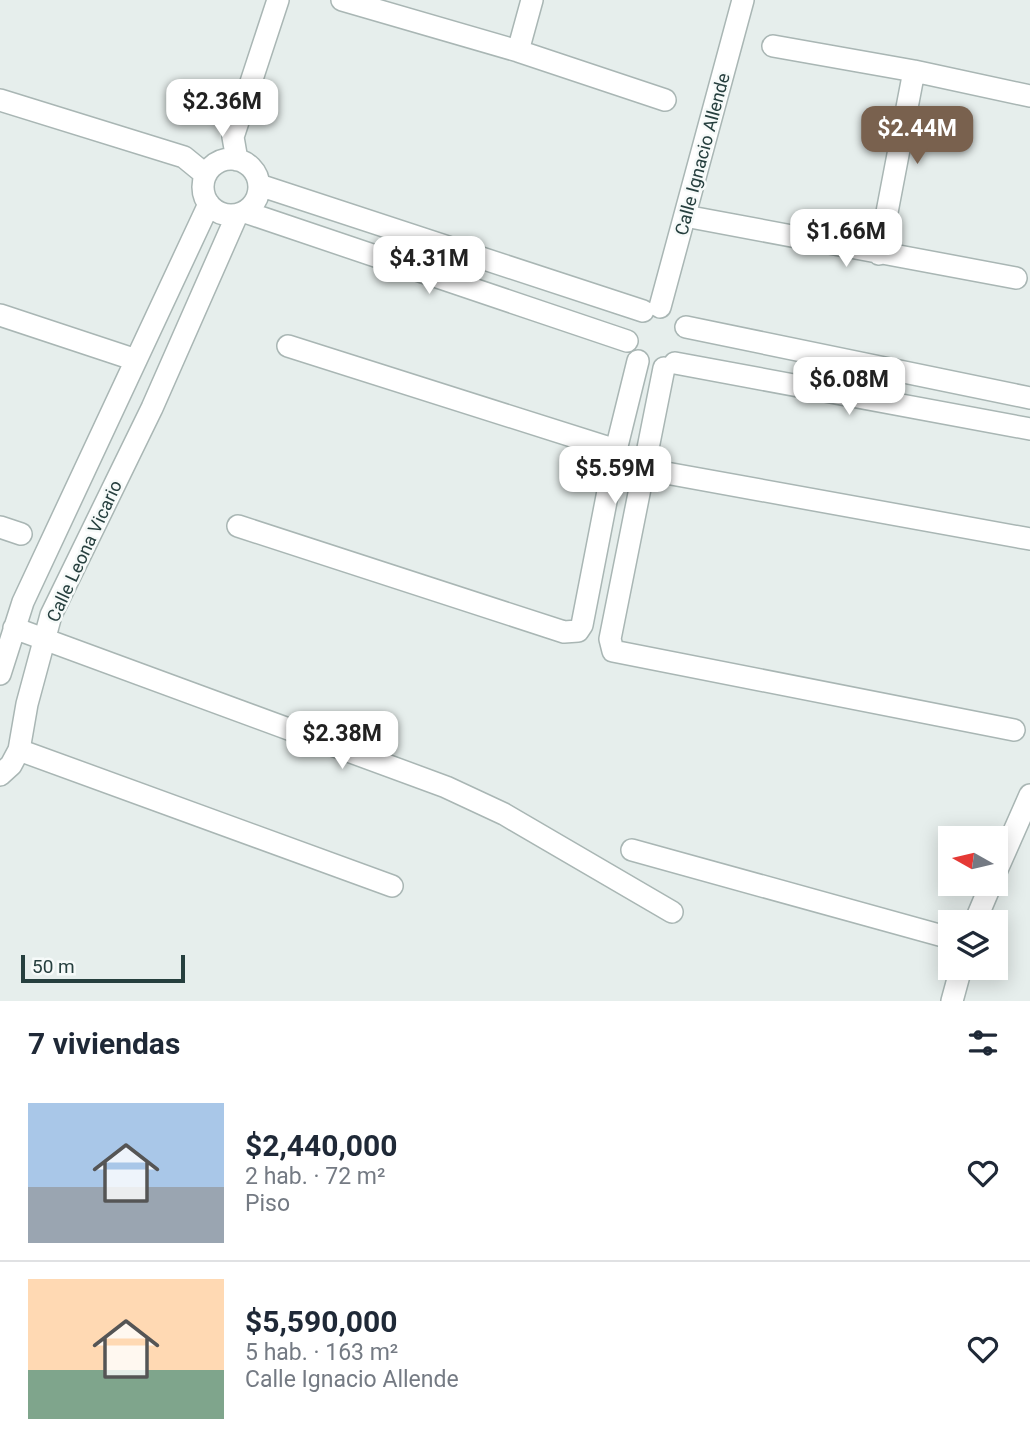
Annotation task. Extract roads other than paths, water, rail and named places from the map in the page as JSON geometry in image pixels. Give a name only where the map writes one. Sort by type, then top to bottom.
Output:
[{"type":"street","points":[[237,160],[233,137],[278,0]]},
{"type":"street","points":[[342,0],[518,51],[665,100]]},
{"type":"street","points":[[518,51],[532,0]]},
{"type":"street","name":"Calle Ignacio Allende","points":[[651,309],[685,216],[743,0]]},
{"type":"street","points":[[773,46],[914,71],[1030,96]]},
{"type":"street","points":[[879,254],[914,71]]},
{"type":"street","points":[[0,100],[184,157],[206,175]]},
{"type":"street","points":[[237,160],[248,164],[256,174],[258,196],[253,205],[241,213],[227,215],[209,204],[203,190],[206,175],[219,162],[237,160]]},
{"type":"street","points":[[259,185],[651,309],[676,313],[686,327],[687,340],[684,353],[670,365],[644,469],[610,639],[613,651],[1014,730]]},
{"type":"street","name":"Calle Leona Vicario","points":[[0,674],[23,602],[209,204]]},
{"type":"street","points":[[241,213],[627,341]]},
{"type":"street","name":"Calle Leona Vicario","points":[[0,775],[11,765],[19,750],[27,704],[51,615],[152,408],[241,213]]},
{"type":"street","points":[[685,216],[1016,278]]},
{"type":"street","points":[[651,309],[631,323],[627,341],[638,361],[650,368],[670,365],[1030,429]]},
{"type":"street","points":[[0,315],[136,360]]},
{"type":"street","points":[[686,327],[1030,398]]},
{"type":"street","points":[[288,346],[616,450]]},
{"type":"street","points":[[238,526],[564,632],[578,631],[582,625],[616,450],[638,361]]},
{"type":"street","points":[[122,393],[152,408]]},
{"type":"street","points":[[644,469],[1030,539]]},
{"type":"street","points":[[0,527],[21,534]]},
{"type":"street","points":[[14,628],[446,787],[504,814],[672,912]]},
{"type":"street","points":[[19,750],[391,886]]},
{"type":"street","points":[[1008,845],[1030,795]]},
{"type":"street","points":[[632,850],[938,934]]},
{"type":"street","points":[[953,1001],[958,980]]}]
